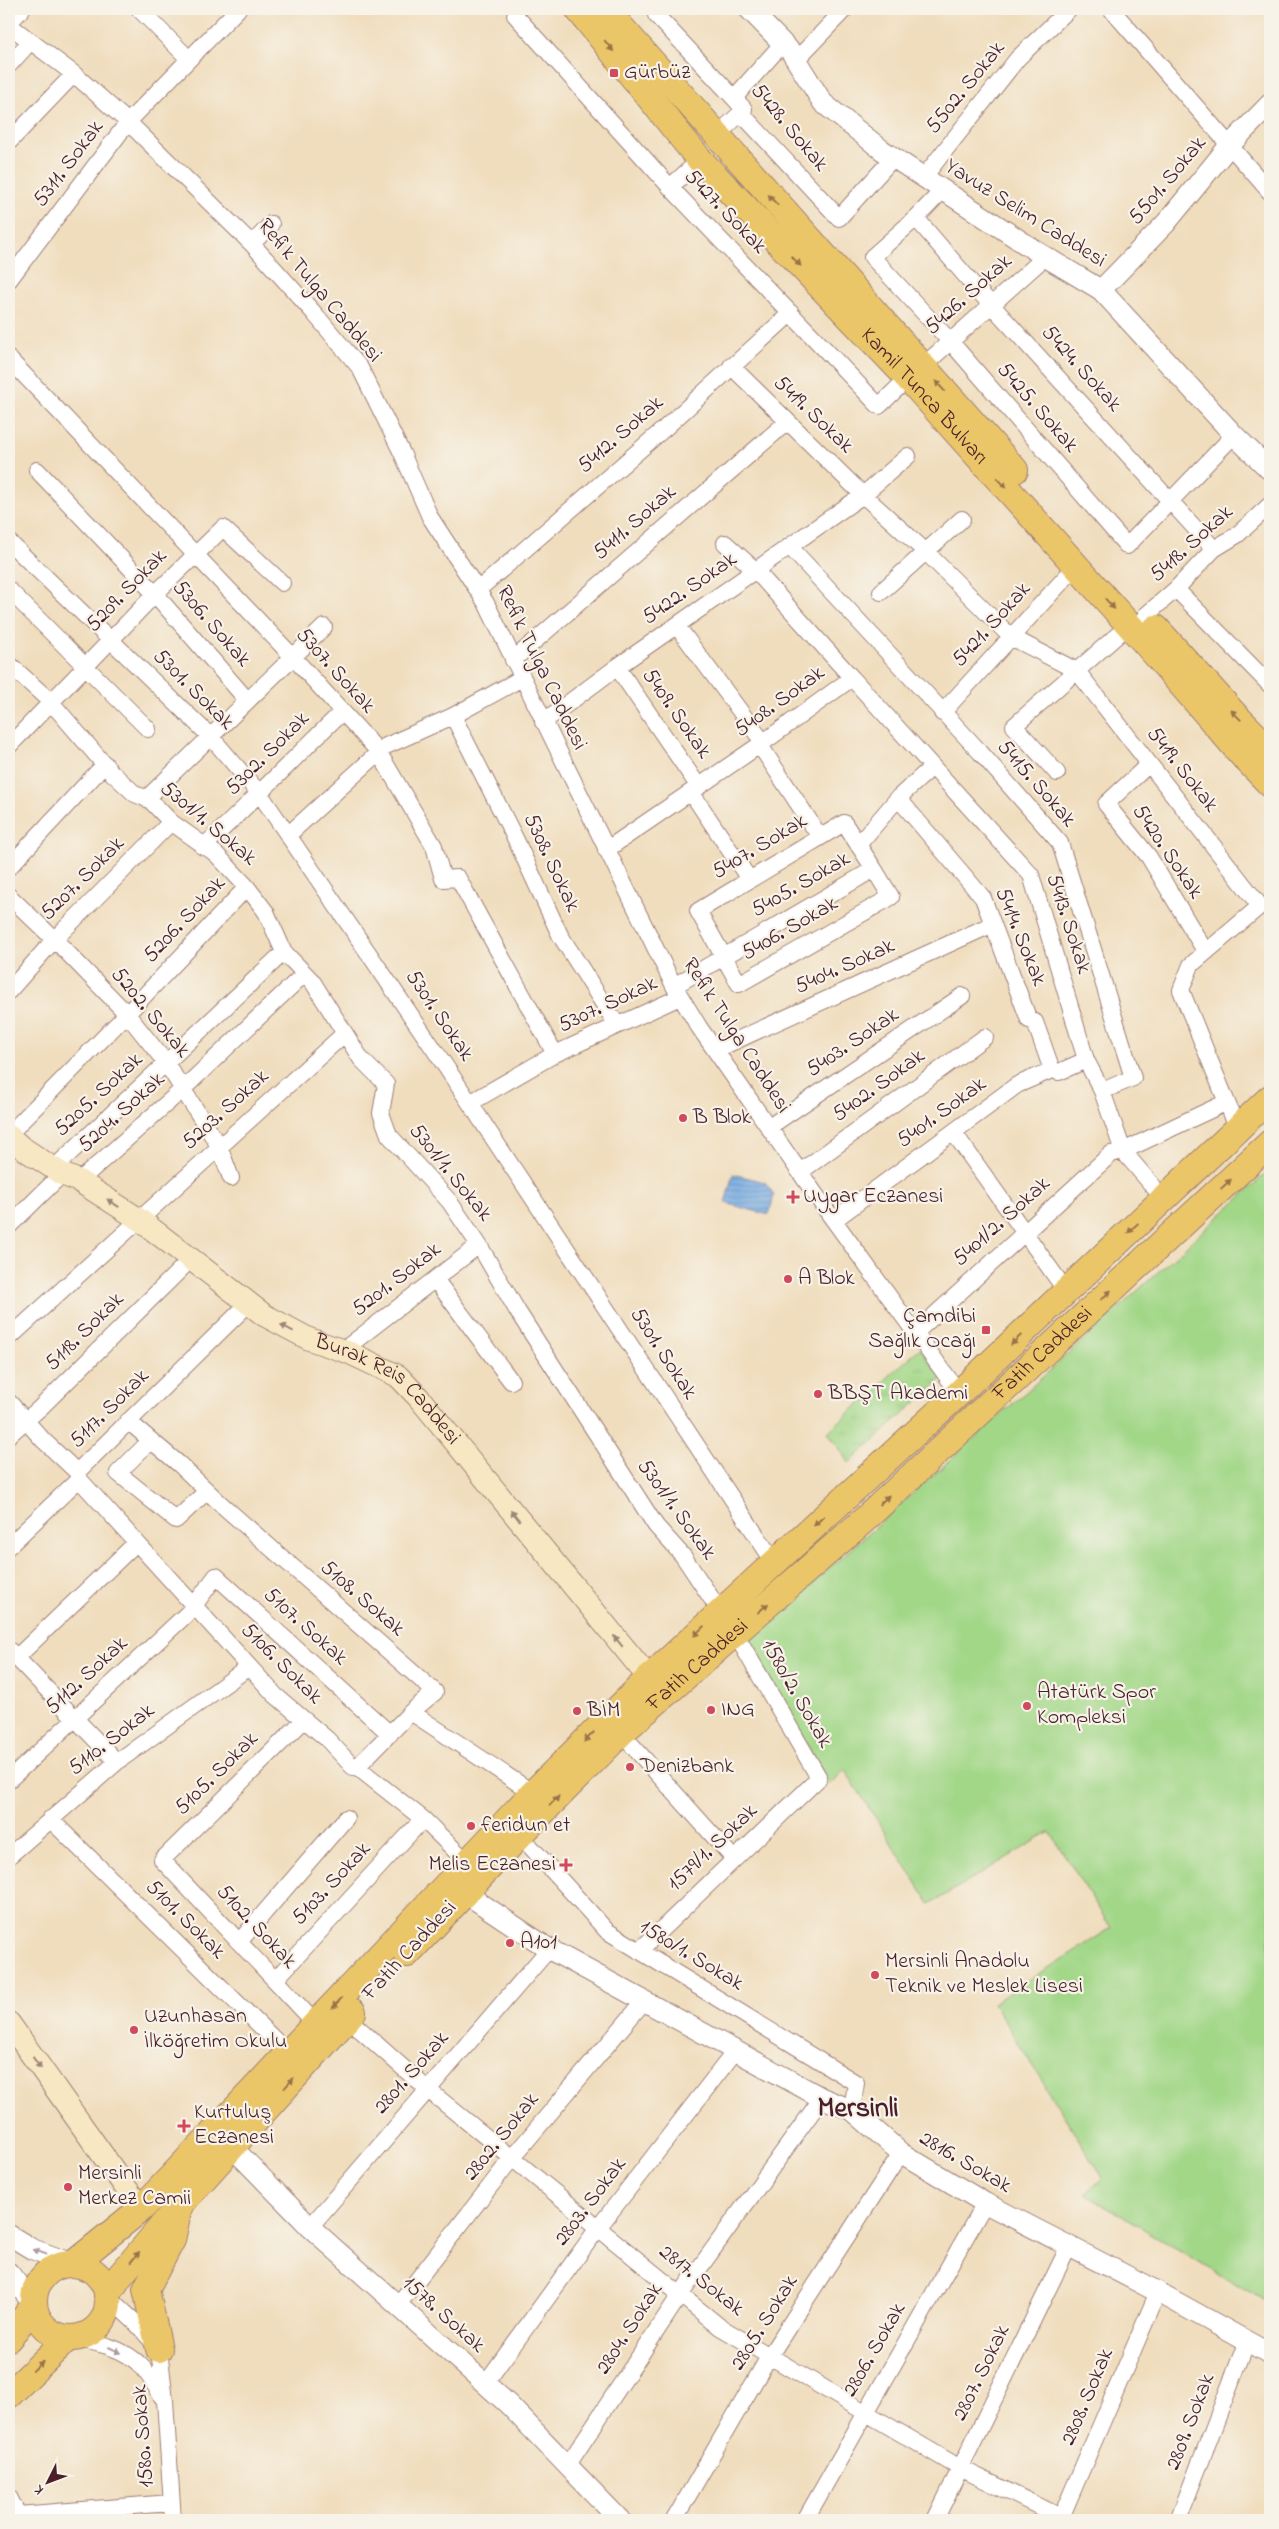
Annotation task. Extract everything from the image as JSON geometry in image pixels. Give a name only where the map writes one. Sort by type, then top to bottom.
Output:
[{"type":"main road","name":"Kamil Tunca Bulvarı","points":[[578,9],[700,160],[915,372],[1137,621],[1242,755],[1270,784]]},
{"type":"main road","name":"Kamil Tunca Bulvarı","points":[[605,9],[716,136],[1076,566],[1137,621],[1270,750]]},
{"type":"main road","points":[[511,1831],[533,1793],[649,1678],[959,1394],[1270,1098]]},
{"type":"main road","name":"Burak Reis Caddesi","points":[[9,1135],[21,1148],[140,1220],[248,1304],[292,1331],[398,1376],[414,1392],[649,1678]]},
{"type":"main road","name":"Fatih Caddesi","points":[[74,2264],[141,2208],[468,1863],[511,1831],[871,1513],[1270,1143]]},
{"type":"main road","points":[[621,1733],[648,1700],[649,1678]]},
{"type":"main road","name":"Fatih Caddesi","points":[[107,2296],[119,2277],[179,2206],[347,2018],[465,1893],[511,1831]]},
{"type":"main road","points":[[9,2023],[141,2208]]},
{"type":"main road","points":[[159,2349],[146,2289],[172,2240],[179,2206]]},
{"type":"main road","points":[[74,2264],[86,2267],[96,2274],[104,2284],[107,2296],[107,2307],[97,2326],[89,2333],[68,2338],[55,2334],[45,2327],[38,2317],[34,2305],[34,2294],[44,2275],[62,2265],[74,2264]]},
{"type":"main road","points":[[9,2338],[34,2305]]},
{"type":"main road","points":[[9,2395],[68,2338]]},
{"type":"street","points":[[9,24],[22,9]]},
{"type":"street","points":[[139,9],[188,58]]},
{"type":"street","name":"5311. Sokak","points":[[9,280],[128,122],[188,58],[238,9]]},
{"type":"street","name":"5428. Sokak","points":[[662,9],[656,15],[839,218],[893,158]]},
{"type":"street","name":"Yavuz Selim Caddesi","points":[[749,9],[796,60],[823,103],[893,158],[942,191],[1045,257],[1101,290],[1234,435],[1267,460]]},
{"type":"street","points":[[796,60],[845,9]]},
{"type":"street","name":"5502. Sokak","points":[[923,178],[1018,58],[1069,9]]},
{"type":"street","points":[[1111,9],[1270,192]]},
{"type":"street","name":"5427. Sokak","points":[[515,15],[670,187],[879,406],[915,372]]},
{"type":"street","name":"Refik Tulga Caddesi","points":[[9,24],[74,74],[128,122],[252,244],[314,312],[360,368],[402,453],[430,517],[479,589],[677,992],[800,1172],[959,1394]]},
{"type":"street","points":[[9,65],[30,42]]},
{"type":"street","points":[[716,136],[782,43]]},
{"type":"street","points":[[9,142],[74,74]]},
{"type":"street","name":"5501. Sokak","points":[[1101,290],[1166,223],[1229,146],[1270,104]]},
{"type":"street","points":[[670,187],[700,160]]},
{"type":"street","name":"5425. Sokak","points":[[942,191],[916,218],[872,257],[950,341],[1127,546],[1234,435]]},
{"type":"street","name":"5424. Sokak","points":[[916,218],[1214,549]]},
{"type":"street","points":[[252,244],[271,224]]},
{"type":"street","name":"5426. Sokak","points":[[915,372],[1045,257]]},
{"type":"street","name":"5412. Sokak","points":[[479,589],[665,428],[791,313]]},
{"type":"street","name":"5307. Sokak","points":[[9,359],[293,657],[378,751],[434,846],[443,879],[458,878],[555,1054]]},
{"type":"street","name":"5419. Sokak","points":[[731,366],[863,495],[926,552],[1011,637],[1077,672],[1260,906],[1205,951],[1191,965],[1181,990],[1238,1127]]},
{"type":"street","name":"5411. Sokak","points":[[513,660],[787,422]]},
{"type":"street","points":[[863,495],[908,456]]},
{"type":"street","name":"5306. Sokak","points":[[37,470],[155,594],[247,700]]},
{"type":"street","name":"5422. Sokak","points":[[543,722],[617,667],[863,495]]},
{"type":"street","name":"5418. Sokak","points":[[1057,773],[1014,726],[1176,589],[1214,549],[1237,535],[1270,505]]},
{"type":"street","points":[[881,592],[962,519]]},
{"type":"street","name":"5209. Sokak","points":[[9,746],[155,594],[223,528],[282,583]]},
{"type":"street","name":"5301. Sokak","points":[[9,542],[210,737],[260,794],[470,1103],[774,1562]]},
{"type":"street","name":"5408. Sokak","points":[[606,850],[762,744],[852,678],[756,571],[725,542]]},
{"type":"street","name":"5415. Sokak","points":[[790,547],[942,714],[980,752],[1060,843],[1133,1078],[1102,1091]]},
{"type":"street","name":"5421. Sokak","points":[[942,714],[1076,566]]},
{"type":"street","points":[[1176,589],[1270,685]]},
{"type":"street","points":[[9,590],[84,668],[148,729]]},
{"type":"street","points":[[677,626],[760,738],[820,837]]},
{"type":"street","points":[[146,798],[324,627]]},
{"type":"street","name":"5409. Sokak","points":[[617,667],[695,789],[749,880]]},
{"type":"street","name":"5301/1. Sokak","points":[[11,669],[51,702],[105,764],[135,794],[146,798],[171,822],[203,847],[216,854],[247,887],[266,912],[284,952],[312,981],[361,1059],[386,1084],[381,1113],[389,1135],[449,1201],[479,1245],[518,1312],[656,1526],[683,1556],[720,1611]]},
{"type":"street","points":[[288,835],[378,751],[453,716],[522,678]]},
{"type":"street","name":"5413. Sokak","points":[[852,678],[1032,875],[1086,1060],[1102,1091],[1123,1151]]},
{"type":"street","name":"5302. Sokak","points":[[203,847],[260,794],[273,778],[342,712]]},
{"type":"street","name":"5308. Sokak","points":[[453,716],[516,838],[560,935],[616,1025]]},
{"type":"street","points":[[9,867],[105,764]]},
{"type":"street","name":"5420. Sokak","points":[[1149,764],[1106,804],[1149,857],[1205,951]]},
{"type":"street","points":[[858,845],[898,798],[932,767]]},
{"type":"street","name":"5414. Sokak","points":[[898,798],[983,898],[1029,1020],[1035,1022],[1052,1070]]},
{"type":"street","name":"5207. Sokak","points":[[9,990],[54,941],[171,822]]},
{"type":"street","name":"5407. Sokak","points":[[724,957],[698,910],[820,837],[844,824],[874,869]]},
{"type":"street","name":"5405. Sokak","points":[[677,992],[724,957],[874,869],[891,897]]},
{"type":"street","name":"5206. Sokak","points":[[9,1135],[247,887]]},
{"type":"street","name":"5202. Sokak","points":[[9,896],[127,1014],[166,1063],[219,1146],[231,1178]]},
{"type":"street","name":"5406. Sokak","points":[[724,957],[739,984],[891,897]]},
{"type":"street","name":"5404. Sokak","points":[[715,1050],[993,924]]},
{"type":"street","name":"5205. Sokak","points":[[65,1174],[166,1063],[284,952]]},
{"type":"street","name":"5204. Sokak","points":[[65,1174],[183,1089],[304,974]]},
{"type":"street","name":"5307. Sokak","points":[[470,1103],[555,1054],[616,1025],[677,992]]},
{"type":"street","name":"5403. Sokak","points":[[769,1127],[962,996]]},
{"type":"street","name":"5203. Sokak","points":[[9,1338],[344,1034]]},
{"type":"street","name":"5402. Sokak","points":[[800,1172],[985,1037]]},
{"type":"street","name":"5401. Sokak","points":[[834,1220],[954,1134],[1018,1085],[1052,1070],[1059,1072],[1086,1060]]},
{"type":"street","name":"5401/2. Sokak","points":[[915,1333],[1111,1154],[1123,1151],[1227,1102]]},
{"type":"street","points":[[954,1134],[1066,1291]]},
{"type":"street","points":[[1123,1151],[1164,1199]]},
{"type":"street","points":[[9,1226],[65,1174]]},
{"type":"street","name":"5201. Sokak","points":[[342,1351],[479,1245]]},
{"type":"street","name":"5118. Sokak","points":[[9,1435],[191,1259]]},
{"type":"street","points":[[435,1279],[511,1380]]},
{"type":"street","name":"5117. Sokak","points":[[9,1546],[78,1476],[128,1421],[248,1304]]},
{"type":"street","name":"5106. Sokak","points":[[9,1402],[275,1695],[326,1739],[353,1767],[357,1767],[423,1818],[468,1863]]},
{"type":"street","name":"5108. Sokak","points":[[128,1421],[179,1464],[207,1491],[435,1692],[411,1712]]},
{"type":"street","points":[[150,1441],[118,1473],[176,1520],[207,1491]]},
{"type":"street","points":[[117,1762],[12,1654],[136,1543]]},
{"type":"street","name":"5107. Sokak","points":[[192,1604],[216,1576],[390,1734]]},
{"type":"street","name":"5112. Sokak","points":[[9,1780],[190,1611],[192,1604]]},
{"type":"street","name":"1580/2. Sokak","points":[[735,1633],[819,1778]]},
{"type":"street","name":"5110. Sokak","points":[[9,1856],[50,1818],[117,1762],[249,1667]]},
{"type":"street","points":[[357,1767],[411,1712],[533,1793]]},
{"type":"street","name":"5105. Sokak","points":[[162,1860],[304,1720]]},
{"type":"street","points":[[621,1733],[734,1859]]},
{"type":"street","name":"1579/1. Sokak","points":[[639,1951],[819,1778]]},
{"type":"street","name":"5101. Sokak","points":[[50,1818],[288,2053]]},
{"type":"street","points":[[239,1942],[346,1818]]},
{"type":"street","name":"5103. Sokak","points":[[275,1980],[423,1818]]},
{"type":"street","name":"1580/1. Sokak","points":[[511,1831],[607,1931],[856,2082],[852,2110]]},
{"type":"street","name":"5102. Sokak","points":[[162,1860],[316,2025]]},
{"type":"street","name":"2816. Sokak","points":[[465,1893],[549,1949],[822,2098],[852,2110],[901,2153],[985,2203],[1158,2292],[1270,2354]]},
{"type":"street","name":"2801. Sokak","points":[[310,2227],[549,1949]]},
{"type":"street","name":"2802. Sokak","points":[[398,2306],[512,2158],[645,2000]]},
{"type":"street","name":"2817. Sokak","points":[[347,2018],[427,2089],[720,2327],[960,2468],[1062,2520]]},
{"type":"street","name":"2803. Sokak","points":[[485,2384],[598,2228],[736,2050]]},
{"type":"street","name":"2804. Sokak","points":[[567,2466],[680,2295],[822,2098]]},
{"type":"street","name":"1578. Sokak","points":[[232,2147],[310,2227],[485,2384],[620,2520]]},
{"type":"street","name":"2805. Sokak","points":[[674,2520],[770,2355],[901,2153]]},
{"type":"street","name":"2806. Sokak","points":[[804,2520],[985,2203]]},
{"type":"street","points":[[9,2235],[32,2249],[74,2264]]},
{"type":"street","name":"2807. Sokak","points":[[935,2520],[1069,2246]]},
{"type":"street","points":[[9,2273],[34,2305]]},
{"type":"street","name":"2808. Sokak","points":[[1062,2520],[1158,2292]]},
{"type":"street","points":[[107,2296],[137,2324],[159,2349]]},
{"type":"street","points":[[68,2338],[93,2341],[114,2348],[129,2357],[142,2366],[165,2401]]},
{"type":"street","name":"2809. Sokak","points":[[1178,2520],[1247,2341]]},
{"type":"street","name":"1580. Sokak","points":[[159,2349],[165,2401],[173,2520]]},
{"type":"street","points":[[9,2497],[17,2518],[171,2503]]},
{"type":"green space","name":"Atatürk Spor Kompleksi","points":[[1270,1170],[1270,2304],[1085,2194],[1103,2178],[993,2003],[1111,1928],[1050,1832],[930,1904],[845,1770],[830,1784],[747,1642]]},
{"type":"green space","points":[[920,1348],[942,1379],[849,1463],[828,1432]]},
{"type":"water","points":[[733,1174],[765,1182],[774,1195],[769,1215],[725,1203]]},
{"type":"place","name":"Gürbüz","points":[[614,73]]},
{"type":"place","name":"B Blok","points":[[683,1118]]},
{"type":"place","name":"Uygar Eczanesi","points":[[793,1197]]},
{"type":"place","name":"A Blok","points":[[788,1279]]},
{"type":"place","name":"Çamdibi Sağlık Ocağı","points":[[986,1330]]},
{"type":"place","name":"BBŞT Akademi","points":[[818,1394]]},
{"type":"place","name":"Atatürk Spor Kompleksi","points":[[1027,1706]]},
{"type":"place","name":"ING","points":[[711,1710]]},
{"type":"place","name":"BİM","points":[[577,1711]]},
{"type":"place","name":"Denizbank","points":[[630,1767]]},
{"type":"place","name":"feridun et","points":[[471,1826]]},
{"type":"place","name":"Melis Eczanesi","points":[[566,1865]]},
{"type":"place","name":"A101","points":[[510,1943]]},
{"type":"place","name":"Mersinli Anadolu Teknik ve Meslek Lisesi","points":[[875,1975]]},
{"type":"place","name":"Uzunhasan İlköğretim Okulu","points":[[134,2030]]},
{"type":"place","name":"Kurtuluş Eczanesi","points":[[184,2126]]},
{"type":"place","name":"Mersinli Merkez Camii","points":[[68,2187]]},
{"type":"district","name":"Mersinli","points":[[858,2109]]}]
